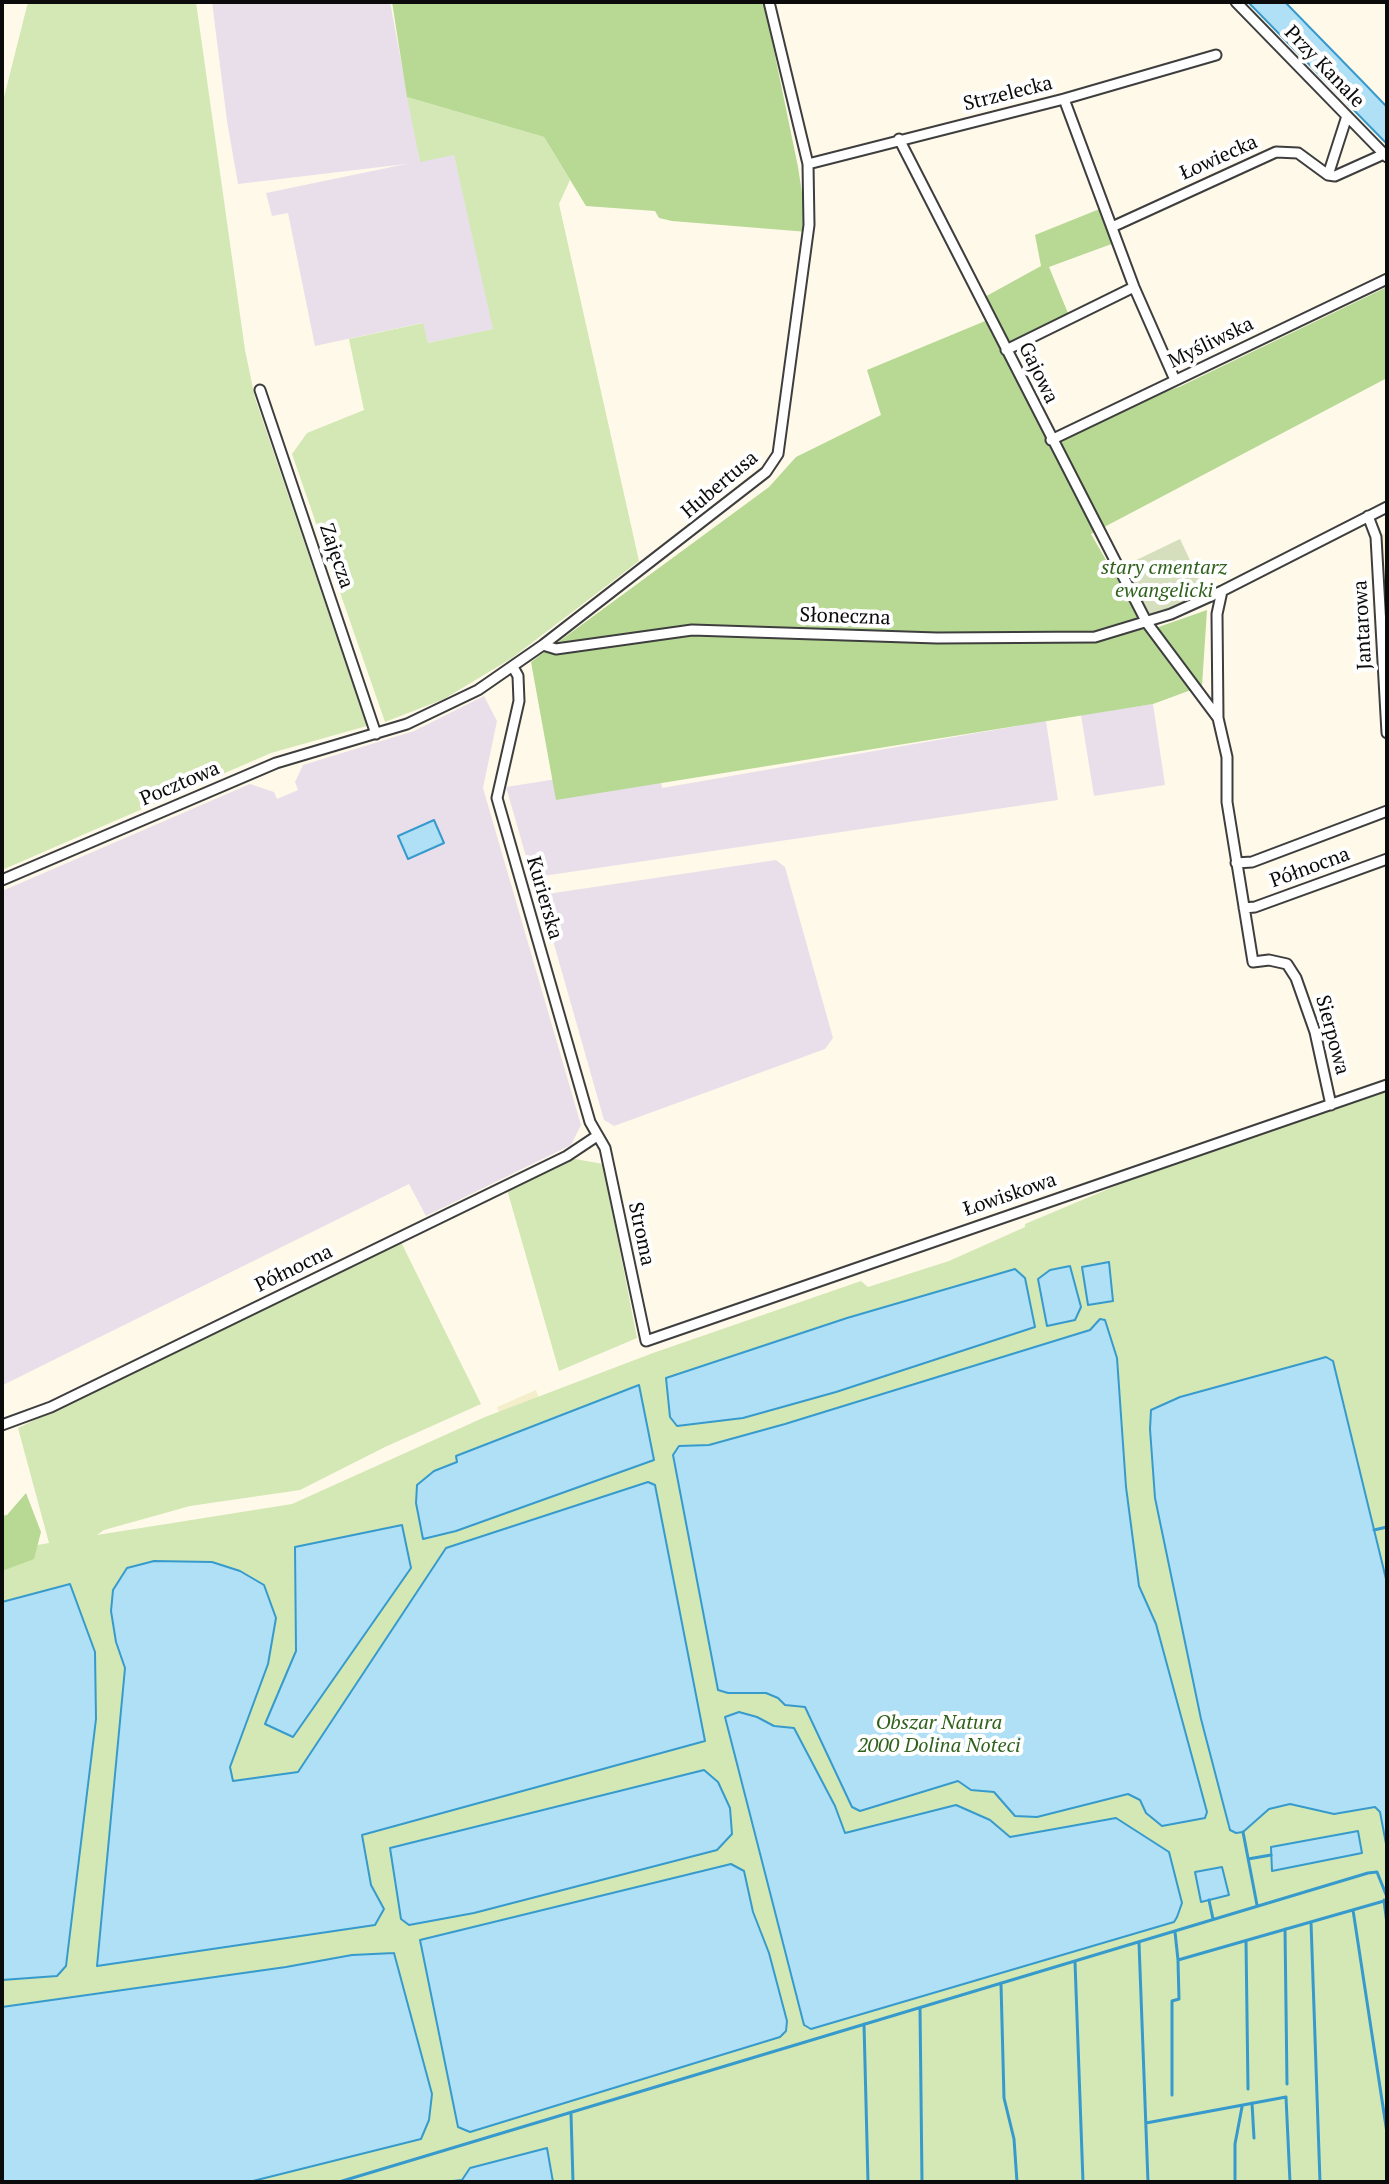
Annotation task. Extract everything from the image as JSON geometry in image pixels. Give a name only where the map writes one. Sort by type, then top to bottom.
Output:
[{"type":"street","name":"Hubertusa","points":[[376,734],[407,724],[478,690],[513,667],[735,499],[774,464],[782,432],[808,232],[808,164],[769,2]]},
{"type":"street","name":"Przy Kanale","points":[[1236,2],[1385,155]]},
{"type":"street","name":"Strzelecka","points":[[808,164],[1064,99],[1216,55]]},
{"type":"street","points":[[1064,99],[1134,287],[1175,380]]},
{"type":"street","points":[[1347,116],[1328,175],[1335,176],[1385,155]]},
{"type":"street","name":"Gajowa","points":[[899,139],[1147,623]]},
{"type":"street","name":"Łowiecka","points":[[1112,227],[1276,152],[1298,153],[1328,175]]},
{"type":"street","name":"Myśliwska","points":[[1051,440],[1387,279]]},
{"type":"street","points":[[1006,350],[1134,287]]},
{"type":"street","name":"Zajęcza","points":[[260,390],[376,734]]},
{"type":"street","name":"Słoneczna","points":[[543,645],[556,649],[692,630],[937,638],[1095,637],[1147,623],[1222,591],[1387,507]]},
{"type":"street","name":"Jantarowa","points":[[1368,516],[1376,537],[1387,733]]},
{"type":"street","points":[[1222,591],[1217,614],[1218,718],[1227,757],[1226,792],[1244,908]]},
{"type":"street","points":[[1147,623],[1218,718]]},
{"type":"street","name":"Kurierska","points":[[513,667],[518,676],[519,701],[497,798],[590,1122],[597,1136]]},
{"type":"street","name":"Pocztowa","points":[[2,880],[276,763],[376,734]]},
{"type":"street","points":[[1236,863],[1252,862],[1387,811]]},
{"type":"street","name":"Północna","points":[[1244,908],[1255,907],[1387,859]]},
{"type":"street","name":"Sierpowa","points":[[1244,908],[1253,962],[1269,960],[1287,964],[1296,978],[1315,1032],[1331,1105]]},
{"type":"street","name":"Łowiskowa","points":[[646,1341],[1387,1085]]},
{"type":"street","name":"Stroma","points":[[597,1136],[605,1148],[646,1341]]},
{"type":"street","name":"Północna","points":[[2,1425],[14,1423],[93,1387],[567,1156],[597,1136]]},
{"type":"shaded area","points":[[212,2],[390,2],[420,161],[454,154],[494,329],[428,343],[422,323],[315,346],[288,213],[272,216],[266,193],[406,164],[238,184]]},
{"type":"shaded area","points":[[1387,532],[1387,637],[1381,535]]},
{"type":"shaded area","points":[[484,696],[497,721],[483,788],[581,1125],[571,1145],[426,1216],[409,1184],[3,1385],[2,891],[250,784],[274,792],[277,799],[298,790],[295,782],[303,765],[414,731]]},
{"type":"shaded area","points":[[1153,704],[1165,785],[1094,796],[1081,715]]},
{"type":"shaded area","points":[[1046,721],[1058,800],[543,876],[529,867],[506,787],[658,763],[662,788]]},
{"type":"shaded area","points":[[776,860],[785,867],[833,1038],[825,1049],[614,1126],[604,1120],[542,902],[547,894]]},
{"type":"shaded area","points":[[536,1390],[542,1407],[504,1424],[497,1407]]},
{"type":"green space","points":[[28,2],[196,2],[245,350],[255,398],[367,726],[271,753],[2,870],[2,105]]},
{"type":"green space","points":[[392,2],[764,2],[808,232],[672,221],[659,218],[655,211],[586,206],[544,137],[407,97]]},
{"type":"green space","points":[[407,97],[544,137],[570,180],[559,204],[639,561],[512,658],[444,699],[385,722],[292,454],[307,433],[364,410],[349,339],[423,323],[428,343],[493,329],[454,155],[420,162]]},
{"type":"green space","points":[[1102,208],[1117,242],[1049,267],[1070,318],[1006,350],[1049,443],[1118,407],[1179,387],[1387,287],[1387,378],[1091,534],[1147,631],[1207,610],[1202,686],[1153,704],[556,800],[531,662],[769,487],[796,457],[881,415],[867,370],[990,319],[981,299],[1041,266],[1035,235]]},
{"type":"green space","name":"stary cmentarz ewangelicki","points":[[1180,539],[1206,594],[1151,617],[1147,615],[1124,566]]},
{"type":"green space","name":"Obszar Natura 2000 Dolina Noteci","points":[[1387,1085],[1387,2182],[2,2182],[2,1551],[49,1543],[18,1428],[400,1240],[481,1404],[300,1490],[190,1506],[104,1530],[97,1535],[292,1504],[485,1417],[653,1353],[861,1281],[868,1287],[949,1261],[1025,1227],[1025,1224],[1132,1179]]},
{"type":"green space","points":[[570,1158],[603,1164],[637,1338],[559,1371],[506,1186]]},
{"type":"green space","points":[[26,1493],[41,1532],[34,1559],[2,1571],[2,1516],[7,1515]]},
{"type":"water","points":[[1248,2],[1285,2],[1387,107],[1387,144]]},
{"type":"water","points":[[434,820],[444,843],[408,859],[398,836]]},
{"type":"water","points":[[1109,1262],[1113,1301],[1088,1305],[1082,1267]]},
{"type":"water","points":[[1070,1266],[1081,1307],[1075,1320],[1047,1326],[1038,1279],[1050,1270]]},
{"type":"water","points":[[1015,1269],[1025,1278],[1035,1327],[836,1392],[743,1418],[677,1426],[670,1417],[666,1378],[847,1318]]},
{"type":"water","points":[[1100,1319],[1105,1320],[1117,1358],[1126,1487],[1139,1586],[1156,1624],[1207,1812],[1205,1818],[1162,1826],[1146,1813],[1140,1800],[1128,1794],[1037,1817],[1015,1816],[994,1792],[971,1790],[958,1781],[860,1811],[852,1807],[805,1707],[785,1705],[766,1693],[718,1690],[673,1455],[679,1446],[709,1445],[785,1424],[1090,1330]]},
{"type":"water","points":[[1326,1357],[1333,1361],[1387,1583],[1387,1849],[1380,1812],[1375,1807],[1334,1814],[1290,1804],[1269,1809],[1243,1832],[1230,1830],[1201,1719],[1155,1498],[1151,1410],[1180,1397]]},
{"type":"water","points":[[639,1385],[654,1460],[456,1531],[423,1539],[416,1503],[417,1485],[434,1471],[457,1462],[456,1456]]},
{"type":"water","points":[[648,1482],[655,1485],[705,1741],[362,1835],[371,1885],[384,1909],[375,1925],[97,1966],[125,1668],[116,1642],[111,1611],[113,1590],[127,1568],[154,1561],[212,1562],[240,1571],[264,1585],[276,1618],[268,1664],[230,1767],[233,1781],[298,1772],[446,1548]]},
{"type":"water","points":[[402,1525],[411,1568],[293,1737],[265,1724],[296,1651],[295,1547]]},
{"type":"water","points":[[70,1584],[95,1652],[96,1719],[66,1966],[57,1976],[2,1980],[2,1602]]},
{"type":"water","points":[[739,1712],[774,1726],[794,1728],[835,1806],[845,1833],[956,1805],[990,1820],[1010,1837],[1116,1818],[1169,1852],[1182,1903],[1177,1917],[1174,1922],[811,2029],[804,2025],[725,1717]]},
{"type":"water","points":[[704,1770],[718,1782],[730,1808],[732,1834],[717,1850],[474,1913],[409,1925],[401,1919],[390,1848]]},
{"type":"water","points":[[1358,1831],[1362,1853],[1272,1871],[1271,1847]]},
{"type":"water","points":[[731,1864],[744,1871],[753,1912],[769,1953],[787,2021],[786,2031],[780,2037],[470,2132],[458,2127],[420,1940]]},
{"type":"water","points":[[1222,1867],[1229,1895],[1201,1902],[1195,1872]]},
{"type":"water","points":[[394,1953],[432,2094],[429,2120],[421,2139],[249,2182],[2,2182],[2,2007],[352,1955]]},
{"type":"water","points":[[547,2148],[553,2182],[443,2182],[462,2180],[470,2168]]},
{"type":"waterway","points":[[1374,1530],[1387,1527]]},
{"type":"waterway","points":[[1243,1832],[1257,1905]]},
{"type":"waterway","points":[[1248,1859],[1271,1855]]},
{"type":"waterway","points":[[339,2182],[1368,1873],[1377,1872],[1387,1897]]},
{"type":"waterway","points":[[1209,1900],[1213,1919]]},
{"type":"waterway","points":[[1384,1900],[1387,1924]]},
{"type":"waterway","points":[[1175,1932],[1178,1960],[1384,1901]]},
{"type":"waterway","points":[[1353,1910],[1387,2133]]},
{"type":"waterway","points":[[1311,1922],[1320,2182]]},
{"type":"waterway","points":[[1285,1929],[1287,2084]]},
{"type":"waterway","points":[[1246,1941],[1248,2089]]},
{"type":"waterway","points":[[1139,1943],[1148,2182]]},
{"type":"waterway","points":[[1172,2095],[1172,2001],[1179,1999],[1178,1961]]},
{"type":"waterway","points":[[1075,1962],[1083,2182]]},
{"type":"waterway","points":[[1001,1984],[1004,2098],[1014,2139],[1017,2182]]},
{"type":"waterway","points":[[920,2008],[922,2182]]},
{"type":"waterway","points":[[864,2024],[868,2182]]},
{"type":"waterway","points":[[1146,2123],[1286,2097],[1290,2182]]},
{"type":"waterway","points":[[1252,2103],[1254,2138]]},
{"type":"waterway","points":[[1235,2182],[1235,2144],[1242,2107]]},
{"type":"waterway","points":[[571,2114],[573,2182]]}]
